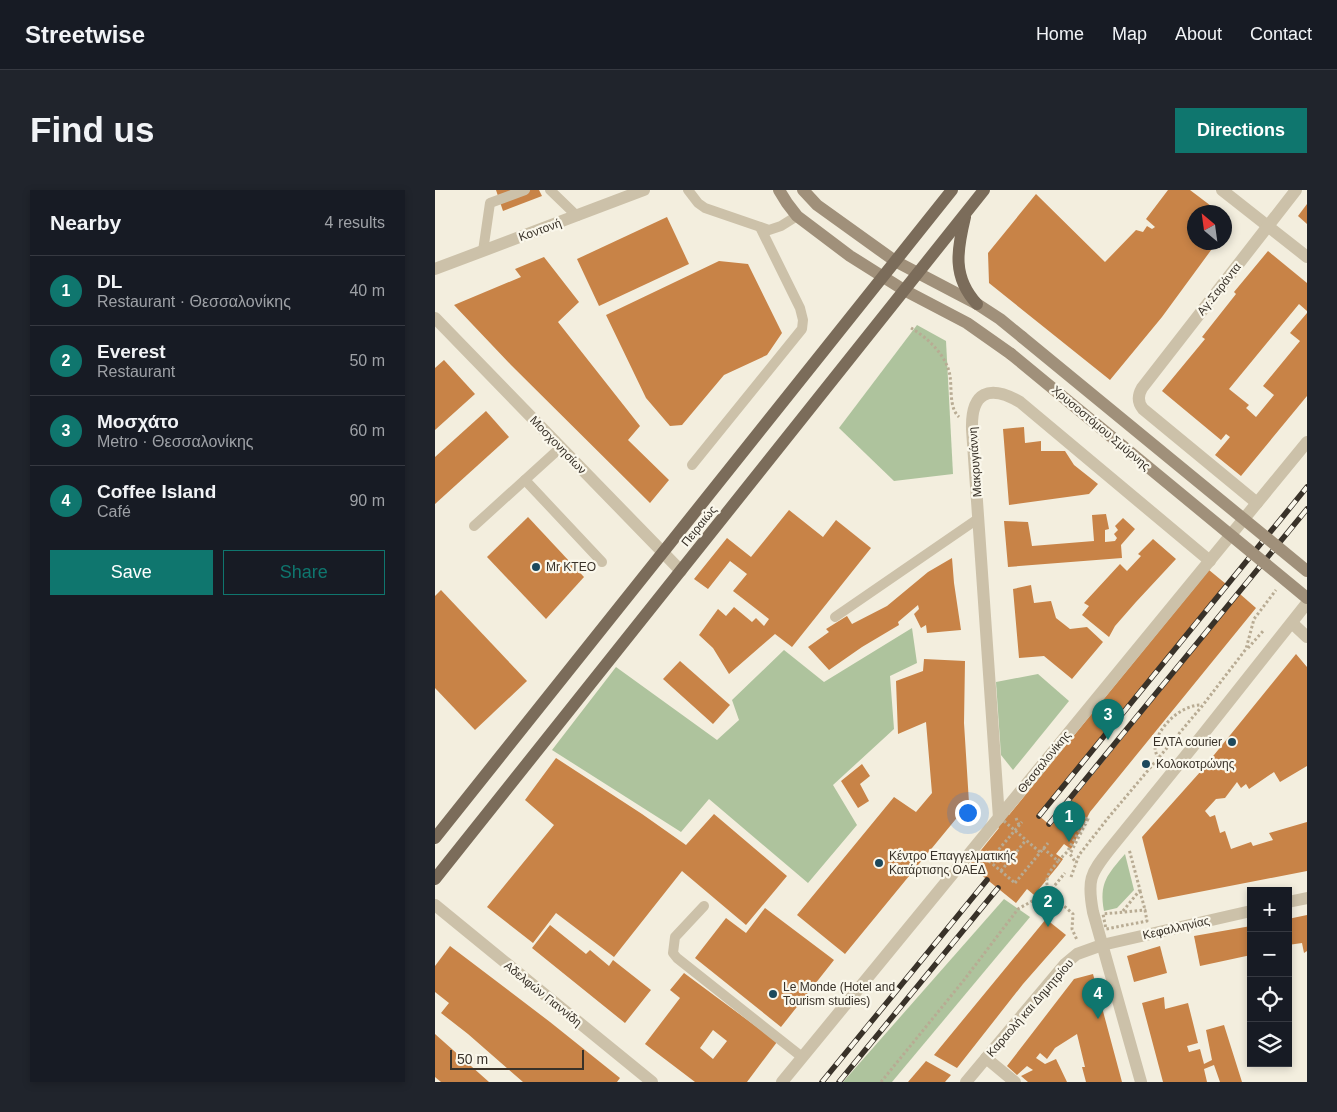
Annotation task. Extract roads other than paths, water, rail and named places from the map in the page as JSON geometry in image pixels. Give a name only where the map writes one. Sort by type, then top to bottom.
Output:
[{"type":"main road","name":"Χρυσοστόμου Σμύρνης","points":[[779,190],[797,216],[882,278],[967,322],[1011,354],[1307,598]]},
{"type":"main road","name":"Χρυσοστόμου Σμύρνης","points":[[803,190],[817,205],[895,261],[977,304],[1000,319],[1307,571]]},
{"type":"main road","name":"Πειραιώς","points":[[436,836],[952,190]]},
{"type":"main road","name":"Πειραιώς","points":[[435,879],[984,190]]},
{"type":"main road","points":[[966,212],[961,234],[958,268],[962,283],[968,294],[977,304]]},
{"type":"street","name":"Κοντονή","points":[[435,269],[644,190]]},
{"type":"street","points":[[1222,190],[1307,257]]},
{"type":"street","name":"Αγ.Σαράντα","points":[[1257,503],[1143,409],[1138,400],[1142,388],[1296,190]]},
{"type":"street","name":"Μοσχονησίων","points":[[435,318],[681,571]]},
{"type":"street","name":"Μακρυγιάννη","points":[[1002,820],[972,429],[973,408],[981,398],[997,392],[1004,393],[1015,399],[1210,561]]},
{"type":"street","name":"Θεσσαλονίκης","points":[[782,1082],[1002,820],[1307,442]]},
{"type":"street","points":[[1141,1082],[1102,945],[1090,893],[1091,880],[1098,864],[1307,603]]},
{"type":"street","points":[[1292,623],[1307,637]]},
{"type":"street","points":[[1292,901],[1307,898]]},
{"type":"street","name":"Αδελφών Γιαννίδη","points":[[435,905],[652,1082]]},
{"type":"street","name":"Κεφαλληνίας","points":[[1102,945],[1247,912]]},
{"type":"street","name":"Καραολή και Δημητρίου","points":[[966,1082],[1065,964],[1077,954],[1102,945]]},
{"type":"street","points":[[987,1058],[1015,1082]]},
{"type":"lane","points":[[483,251],[490,203],[525,190]]},
{"type":"lane","points":[[550,190],[577,216]]},
{"type":"lane","points":[[688,190],[698,203],[705,208],[769,230],[776,229],[797,216]]},
{"type":"lane","points":[[692,465],[802,329],[803,320],[800,308],[760,227]]},
{"type":"lane","points":[[474,526],[560,448]]},
{"type":"lane","points":[[525,480],[602,562]]},
{"type":"lane","points":[[835,617],[979,518]]},
{"type":"lane","points":[[704,906],[675,938],[673,953],[802,1057]]},
{"type":"railway","points":[[1039,816],[1307,487]]},
{"type":"railway","points":[[1049,824],[1307,509]]},
{"type":"railway","points":[[822,1082],[987,880]]},
{"type":"railway","points":[[839,1082],[998,888]]},
{"type":"place","name":"Mr KTEO","points":[[536,567]]},
{"type":"place","name":"Μοσχάτο","points":[[1108,740]]},
{"type":"place","name":"ΕΛΤΑ courier","points":[[1232,742]]},
{"type":"place","name":"Κολοκοτρώνης","points":[[1146,764]]},
{"type":"place","name":"DL","points":[[1069,842]]},
{"type":"place","name":"Κέντρο Επαγγελματικής Κατάρτισης ΟΑΕΔ","points":[[879,863]]},
{"type":"place","name":"Everest","points":[[1048,927]]},
{"type":"place","name":"Le Monde (Hotel and Tourism studies)","points":[[773,994]]},
{"type":"place","name":"Coffee Island","points":[[1098,1019]]}]
